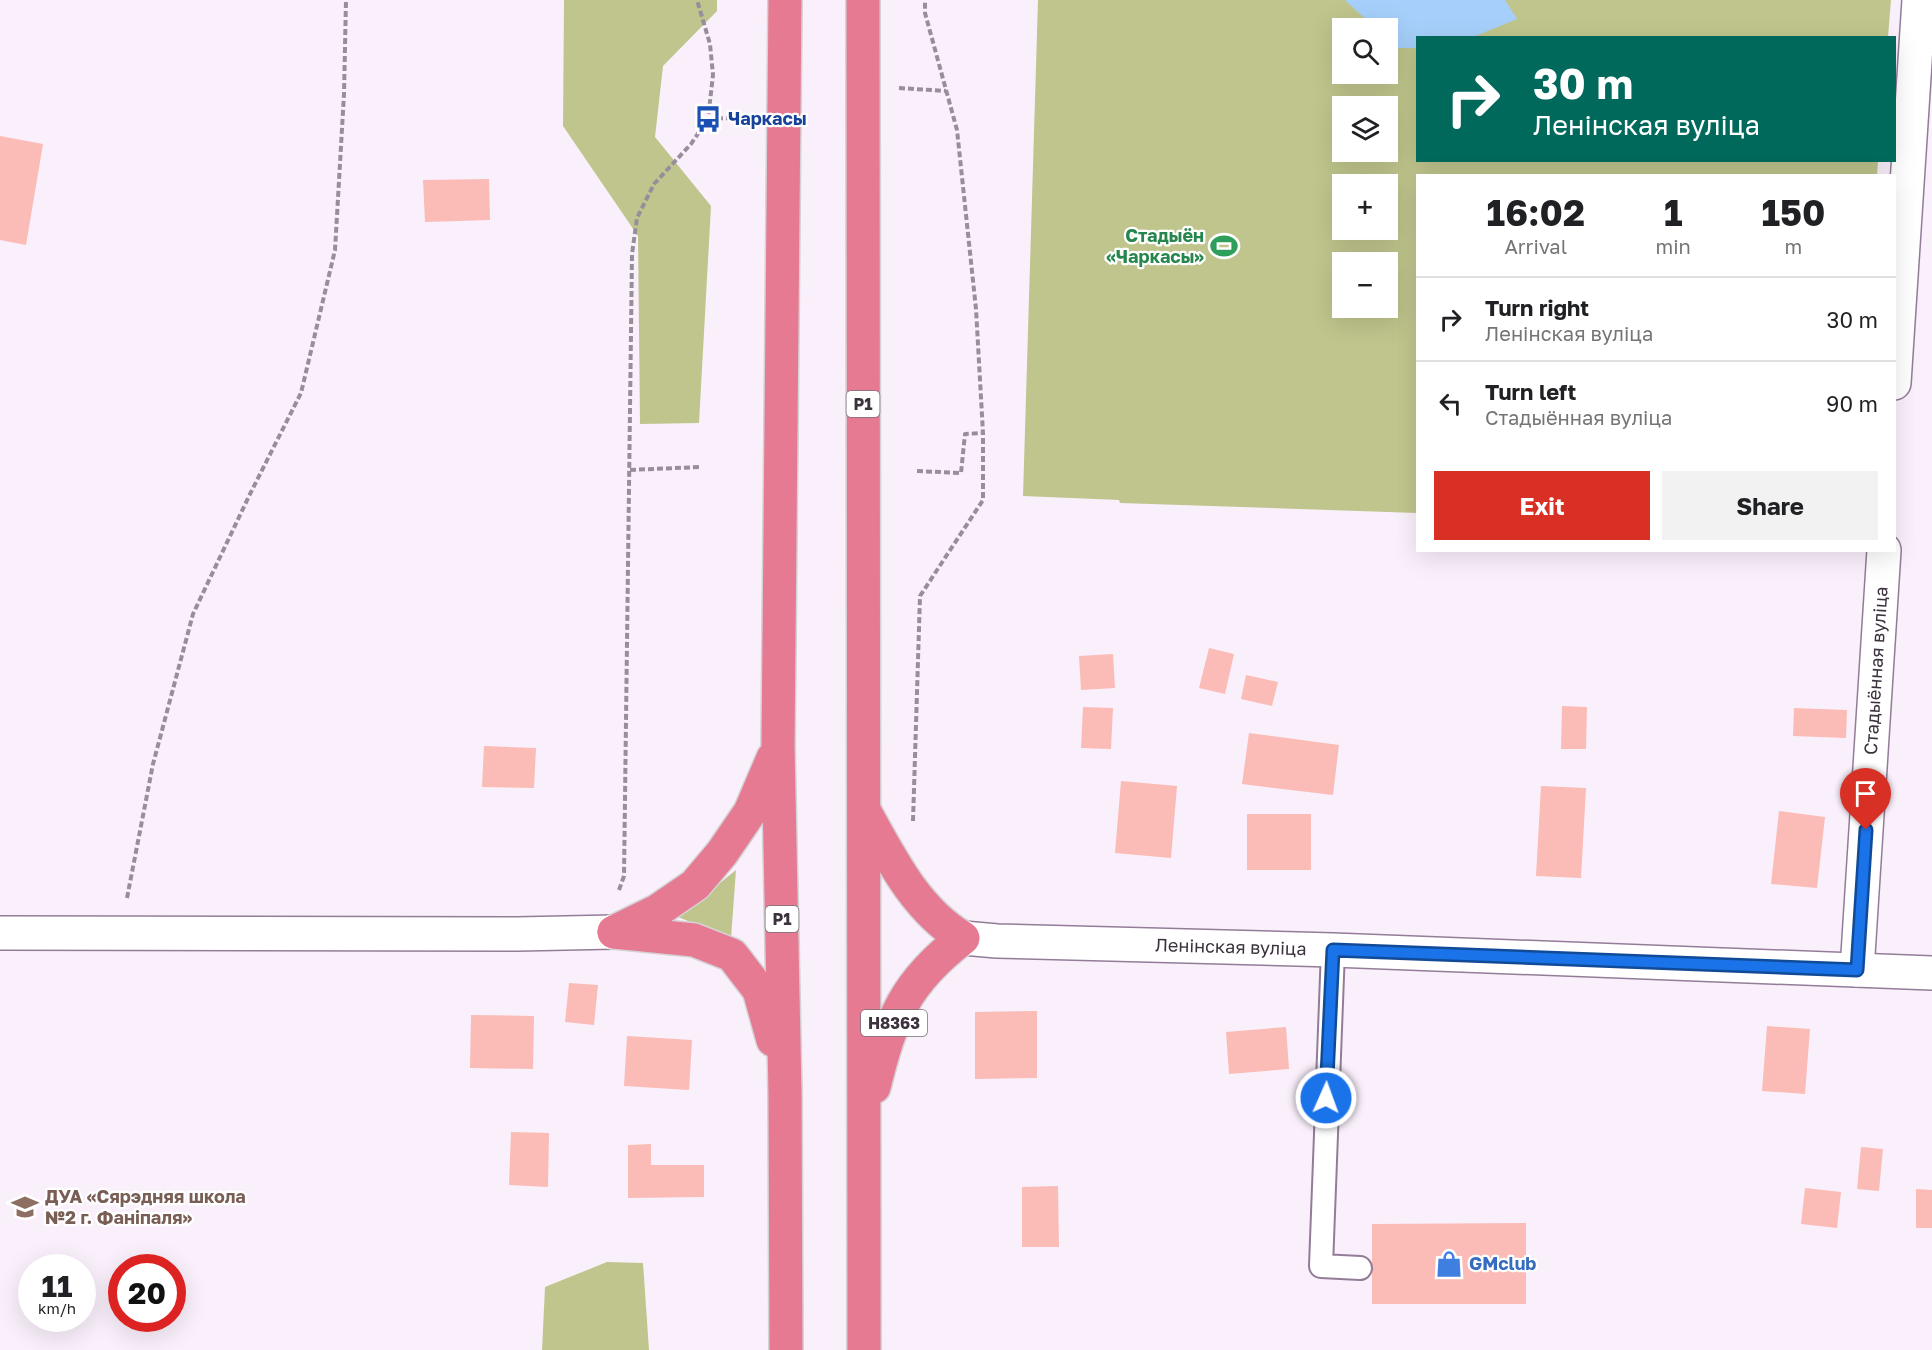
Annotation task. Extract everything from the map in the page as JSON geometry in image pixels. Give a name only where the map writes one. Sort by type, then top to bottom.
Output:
[{"type":"highway","name":"Р1","points":[[785,0],[778,746],[785,1092],[786,1350]]},
{"type":"highway","name":"Р1","points":[[863,0],[864,1350]]},
{"type":"highway","points":[[614,932],[657,911],[695,885],[722,853],[750,812],[778,746]]},
{"type":"highway","points":[[863,808],[894,865],[914,893],[948,929],[963,938]]},
{"type":"highway","points":[[614,932],[694,940],[732,955],[759,990],[785,1092]]},
{"type":"highway","name":"Н8363","points":[[863,1130],[890,1031],[905,998],[917,981],[941,956],[963,938]]},
{"type":"street","points":[[1896,361],[1924,48],[1919,0]]},
{"type":"street","name":"Стадыённая вуліца","points":[[1857,970],[1884,552]]},
{"type":"street","points":[[0,933],[517,934],[614,932]]},
{"type":"street","name":"Ленінская вуліца","points":[[963,938],[1932,973]]},
{"type":"lane","points":[[1333,950],[1321,1266],[1360,1268]]},
{"type":"path","points":[[120,933],[153,764],[193,614],[301,393],[335,250],[344,94],[346,0]]},
{"type":"path","points":[[617,894],[624,876],[632,254],[637,218],[654,184],[691,144],[708,119],[713,75],[710,44],[697,0]]},
{"type":"path","points":[[912,824],[920,596],[983,500],[983,433],[976,309],[957,130],[925,13],[925,0]]},
{"type":"path","points":[[863,85],[946,91]]},
{"type":"path","points":[[917,471],[961,473],[965,434],[983,433]]},
{"type":"path","points":[[630,470],[700,467]]},
{"type":"green space","points":[[564,0],[717,0],[717,11],[663,66],[655,137],[711,206],[699,423],[640,424],[638,236],[563,126]]},
{"type":"green space","name":"Стадыён «Чаркасы»","points":[[1038,0],[1891,0],[1888,36],[1416,36],[1416,162],[1878,162],[1877,174],[1416,174],[1416,513],[1120,503],[1119,500],[1023,496]]},
{"type":"green space","points":[[736,870],[731,938],[678,917]]},
{"type":"green space","points":[[607,1262],[643,1263],[649,1350],[542,1350],[545,1287]]},
{"type":"water","points":[[1345,0],[1505,0],[1517,19],[1475,36],[1416,36],[1416,48],[1398,48],[1398,18],[1364,18]]},
{"type":"building","points":[[0,136],[43,144],[26,245],[0,240]]},
{"type":"building","points":[[489,179],[490,220],[425,222],[423,180]]},
{"type":"building","points":[[1209,648],[1234,654],[1225,694],[1199,688]]},
{"type":"building","points":[[1113,654],[1115,688],[1081,690],[1079,656]]},
{"type":"building","points":[[1246,675],[1278,682],[1272,706],[1241,699]]},
{"type":"building","points":[[1562,706],[1587,707],[1586,749],[1561,749]]},
{"type":"building","points":[[1083,707],[1113,708],[1111,749],[1081,748]]},
{"type":"building","points":[[1794,708],[1847,710],[1846,738],[1793,736]]},
{"type":"building","points":[[1249,733],[1339,745],[1333,795],[1242,784]]},
{"type":"building","points":[[484,746],[536,748],[534,788],[482,787]]},
{"type":"building","points":[[1121,781],[1177,786],[1171,858],[1115,853]]},
{"type":"building","points":[[1541,786],[1586,788],[1581,878],[1536,876]]},
{"type":"building","points":[[1779,811],[1825,817],[1817,888],[1771,884]]},
{"type":"building","points":[[1247,814],[1311,814],[1311,870],[1247,870]]},
{"type":"building","points":[[569,983],[598,985],[594,1025],[565,1022]]},
{"type":"building","points":[[1037,1011],[1037,1078],[975,1079],[975,1012]]},
{"type":"building","points":[[471,1015],[534,1016],[533,1069],[470,1068]]},
{"type":"building","points":[[1767,1026],[1810,1029],[1805,1094],[1762,1091]]},
{"type":"building","points":[[1286,1027],[1289,1069],[1229,1074],[1226,1032]]},
{"type":"building","points":[[627,1036],[692,1040],[689,1090],[624,1086]]},
{"type":"building","points":[[511,1132],[549,1133],[548,1187],[509,1185]]},
{"type":"building","points":[[651,1144],[651,1165],[704,1165],[704,1197],[628,1198],[628,1145]]},
{"type":"building","points":[[1861,1147],[1883,1149],[1879,1191],[1857,1189]]},
{"type":"building","points":[[1058,1186],[1059,1247],[1022,1247],[1022,1187]]},
{"type":"building","points":[[1805,1188],[1841,1192],[1837,1228],[1801,1224]]},
{"type":"building","points":[[1916,1189],[1932,1190],[1932,1228],[1916,1228]]},
{"type":"building","name":"GMclub","points":[[1526,1223],[1526,1304],[1372,1304],[1372,1224]]},
{"type":"place","name":"Чаркасы","points":[[708,119]]},
{"type":"place","name":"Стадыён «Чаркасы»","points":[[1224,246]]},
{"type":"place","name":"ДУА «Сярэдняя школа №2 г. Фаніпаля»","points":[[25,1207]]},
{"type":"place","name":"GMclub","points":[[1449,1264]]},
{"type":"route","points":[[1326,1098],[1333,950],[1857,970],[1866,830]]}]
